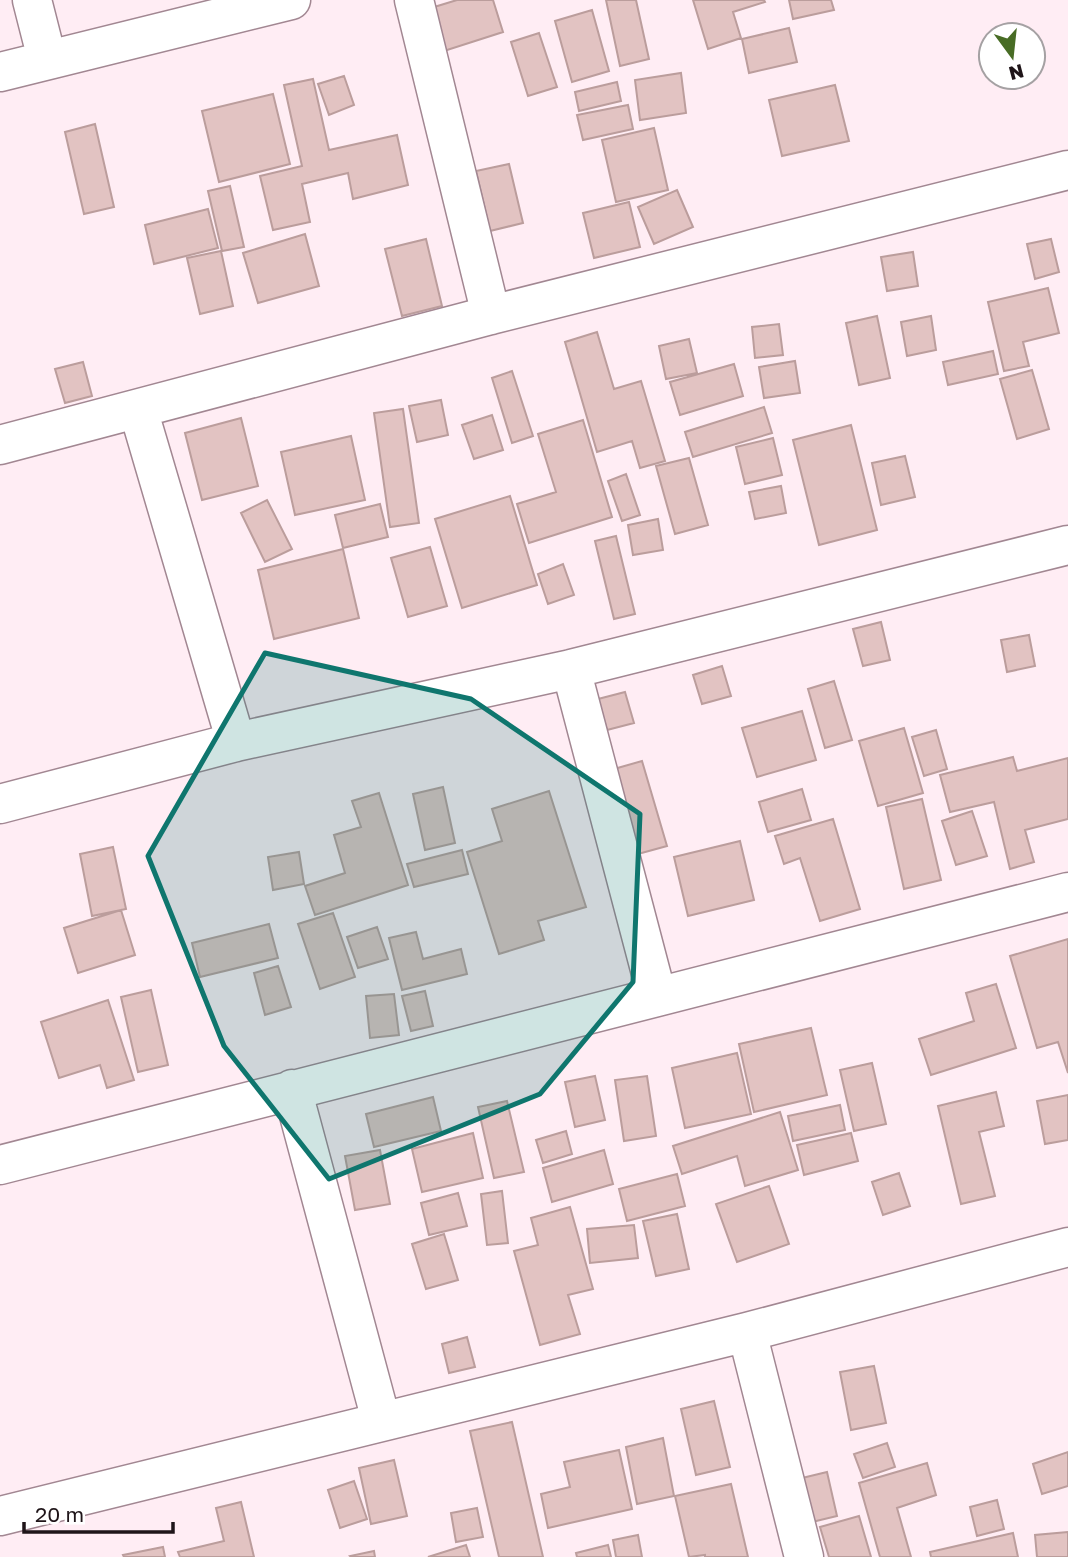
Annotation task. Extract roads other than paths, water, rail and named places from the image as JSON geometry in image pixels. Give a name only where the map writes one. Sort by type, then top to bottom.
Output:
[{"type":"street","points":[[32,0],[47,59]]},
{"type":"street","points":[[0,72],[291,0]]},
{"type":"street","points":[[415,0],[491,316]]},
{"type":"street","points":[[0,445],[491,316],[1068,170]]},
{"type":"street","points":[[138,409],[236,742]]},
{"type":"street","points":[[0,804],[236,742],[571,669],[1068,545]]},
{"type":"street","points":[[571,669],[657,996]]},
{"type":"street","points":[[0,1165],[1068,892]]},
{"type":"street","points":[[292,1089],[381,1420]]},
{"type":"street","points":[[0,1516],[747,1332],[1068,1247]]},
{"type":"street","points":[[747,1332],[804,1557]]}]
